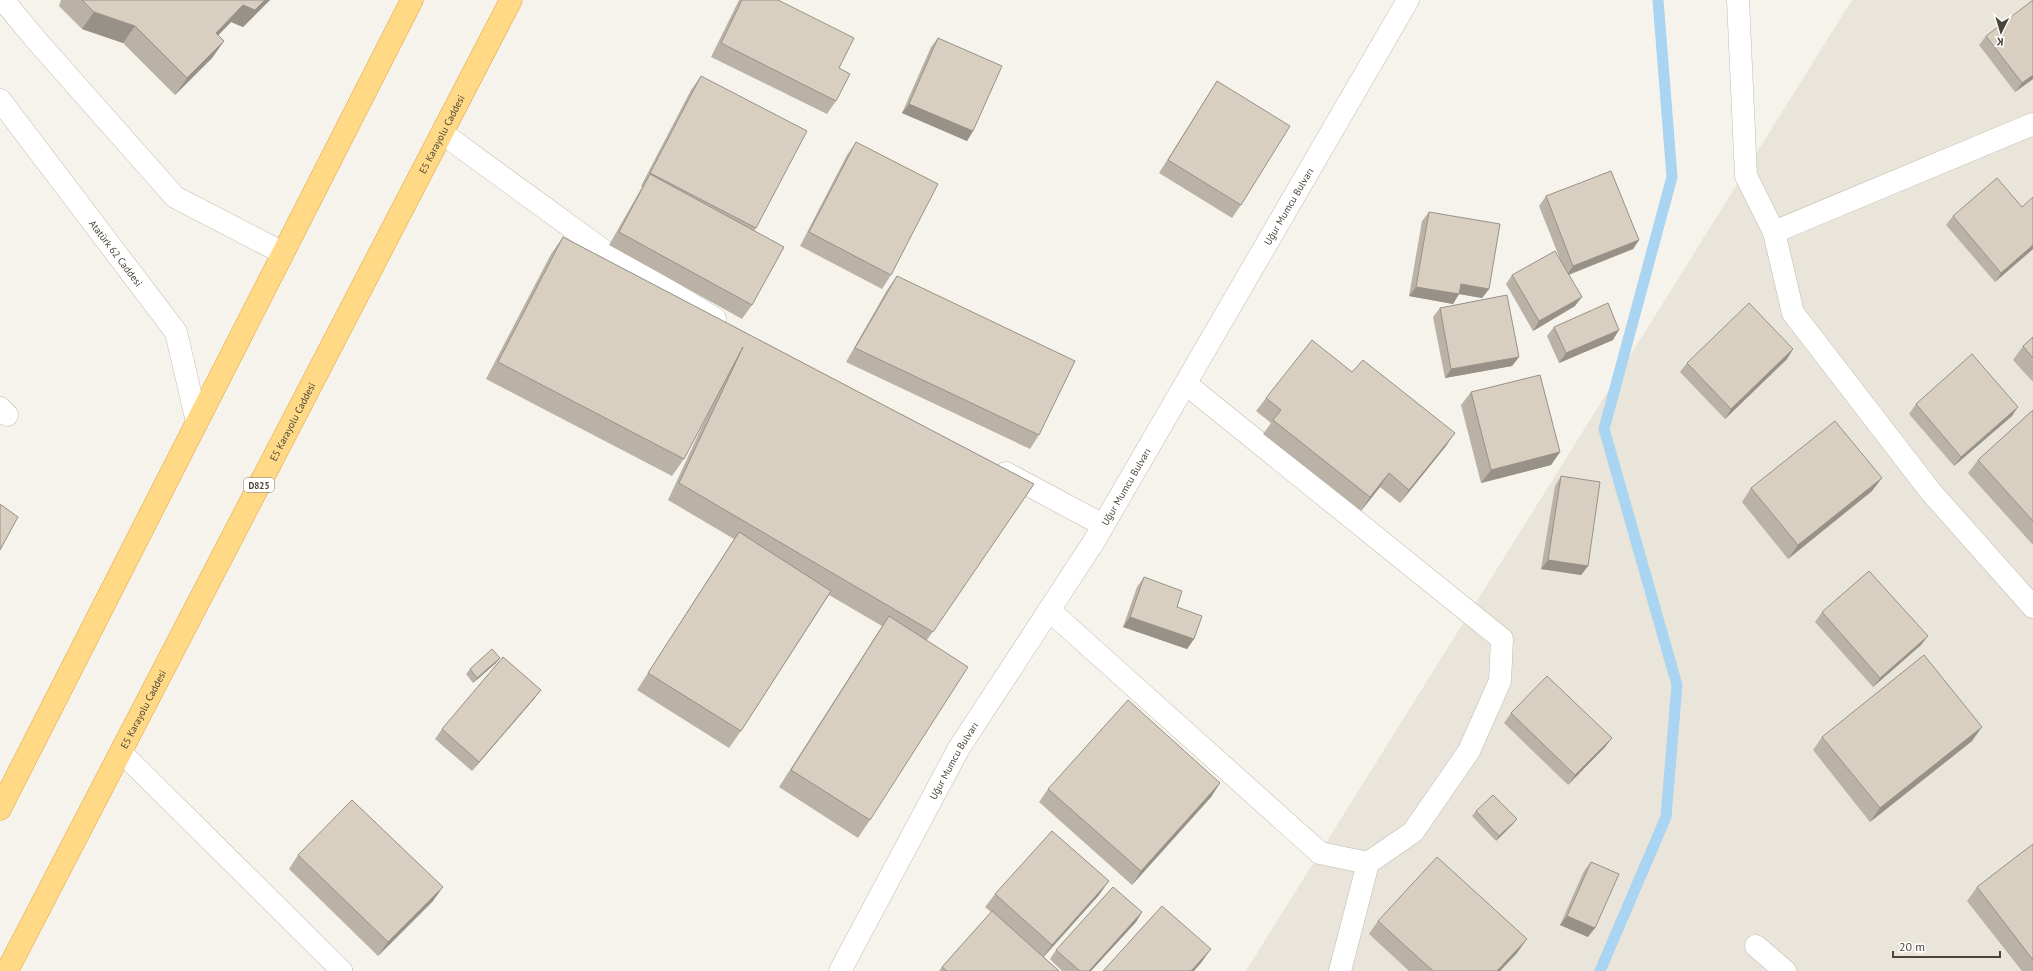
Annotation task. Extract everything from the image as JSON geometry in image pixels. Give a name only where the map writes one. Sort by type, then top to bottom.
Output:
[{"type":"highway","points":[[0,810],[412,0]]},
{"type":"highway","name":"E5 Karayolu Caddesi","points":[[7,971],[511,0]]},
{"type":"street","points":[[3,0],[37,41],[175,197],[283,254]]},
{"type":"street","name":"Uğur Mumcu Bulvarı","points":[[840,971],[959,748],[1104,525],[1408,0]]},
{"type":"street","points":[[1738,0],[1746,176],[1774,232],[1793,313],[1932,492],[2033,607]]},
{"type":"street","name":"Atatürk 62 Caddesi","points":[[0,100],[176,332],[197,422]]},
{"type":"street","points":[[1774,232],[2031,127]]},
{"type":"street","points":[[442,133],[604,251],[732,328]]},
{"type":"street","points":[[1186,384],[1502,640],[1500,682],[1469,751],[1413,832],[1368,863],[1340,971]]},
{"type":"street","points":[[992,466],[1104,525]]},
{"type":"street","points":[[1049,610],[1320,853],[1368,863]]},
{"type":"street","points":[[1756,946],[1785,971]]},
{"type":"lane","points":[[121,752],[342,971]]},
{"type":"shaded area","points":[[1852,0],[2033,0],[2033,971],[1246,971]]},
{"type":"building","points":[[82,0],[265,0],[255,10],[243,5],[216,33],[224,41],[187,78],[135,26],[94,12]]},
{"type":"building","points":[[742,0],[778,0],[854,38],[839,68],[850,74],[836,101],[721,43]]},
{"type":"building","points":[[2033,0],[2033,75],[2022,83],[1986,36]]},
{"type":"building","points":[[938,38],[1002,66],[973,131],[909,104]]},
{"type":"building","points":[[701,76],[807,131],[756,228],[650,173]]},
{"type":"building","points":[[1217,81],[1290,126],[1241,205],[1168,160]]},
{"type":"building","points":[[856,142],[938,184],[891,275],[809,232]]},
{"type":"building","points":[[1611,171],[1639,240],[1573,266],[1546,196]]},
{"type":"building","points":[[650,174],[784,247],[752,305],[619,232]]},
{"type":"building","points":[[1997,178],[2022,207],[2033,197],[2033,245],[2001,273],[1953,216]]},
{"type":"building","points":[[1429,212],[1500,224],[1489,289],[1461,284],[1459,294],[1416,287]]},
{"type":"building","points":[[563,237],[1034,484],[933,632],[679,483],[743,347],[684,459],[498,362]]},
{"type":"building","points":[[1555,251],[1582,297],[1539,321],[1512,275]]},
{"type":"building","points":[[897,276],[1075,361],[1039,435],[855,348]]},
{"type":"building","points":[[1507,295],[1519,357],[1451,369],[1440,308]]},
{"type":"building","points":[[1608,303],[1619,330],[1566,353],[1554,327]]},
{"type":"building","points":[[1749,303],[1793,349],[1731,409],[1687,363]]},
{"type":"building","points":[[2033,337],[2033,358],[2023,346]]},
{"type":"building","points":[[1312,340],[1352,372],[1363,360],[1455,433],[1409,490],[1389,473],[1370,497],[1273,420],[1281,410],[1266,398]]},
{"type":"building","points":[[1972,354],[2018,407],[1961,457],[1916,404]]},
{"type":"building","points":[[1540,375],[1560,452],[1491,470],[1471,392]]},
{"type":"building","points":[[2033,410],[2033,521],[1978,460]]},
{"type":"building","points":[[1835,421],[1882,478],[1798,545],[1751,488]]},
{"type":"building","points":[[1561,476],[1600,482],[1588,566],[1548,560]]},
{"type":"building","points":[[0,504],[18,517],[0,550]]},
{"type":"building","points":[[739,532],[831,591],[741,731],[648,673]]},
{"type":"building","points":[[1869,571],[1928,636],[1880,678],[1822,612]]},
{"type":"building","points":[[1144,577],[1182,591],[1177,607],[1202,616],[1194,639],[1130,617]]},
{"type":"building","points":[[889,616],[968,667],[870,820],[791,770]]},
{"type":"building","points":[[492,649],[500,658],[477,678],[470,669]]},
{"type":"building","points":[[1924,655],[1982,727],[1880,808],[1822,737]]},
{"type":"building","points":[[503,657],[541,690],[479,762],[442,729]]},
{"type":"building","points":[[1547,676],[1612,738],[1575,775],[1511,713]]},
{"type":"building","points":[[1128,700],[1220,783],[1141,871],[1048,789]]},
{"type":"building","points":[[1493,795],[1517,819],[1499,836],[1476,811]]},
{"type":"building","points":[[352,800],[443,887],[388,942],[298,855]]},
{"type":"building","points":[[1052,831],[1109,881],[1052,945],[995,894]]},
{"type":"building","points":[[2033,844],[2033,960],[1977,887]]},
{"type":"building","points":[[1437,857],[1527,939],[1497,971],[1433,971],[1378,921]]},
{"type":"building","points":[[1591,862],[1619,874],[1595,928],[1567,916]]},
{"type":"building","points":[[1113,887],[1142,912],[1089,971],[1080,971],[1056,950]]},
{"type":"building","points":[[1162,906],[1211,949],[1191,971],[1103,971]]},
{"type":"building","points":[[992,911],[1059,971],[947,971],[942,967]]},
{"type":"waterway","points":[[1600,971],[1666,817],[1677,685],[1604,429],[1672,177],[1658,0]]}]
